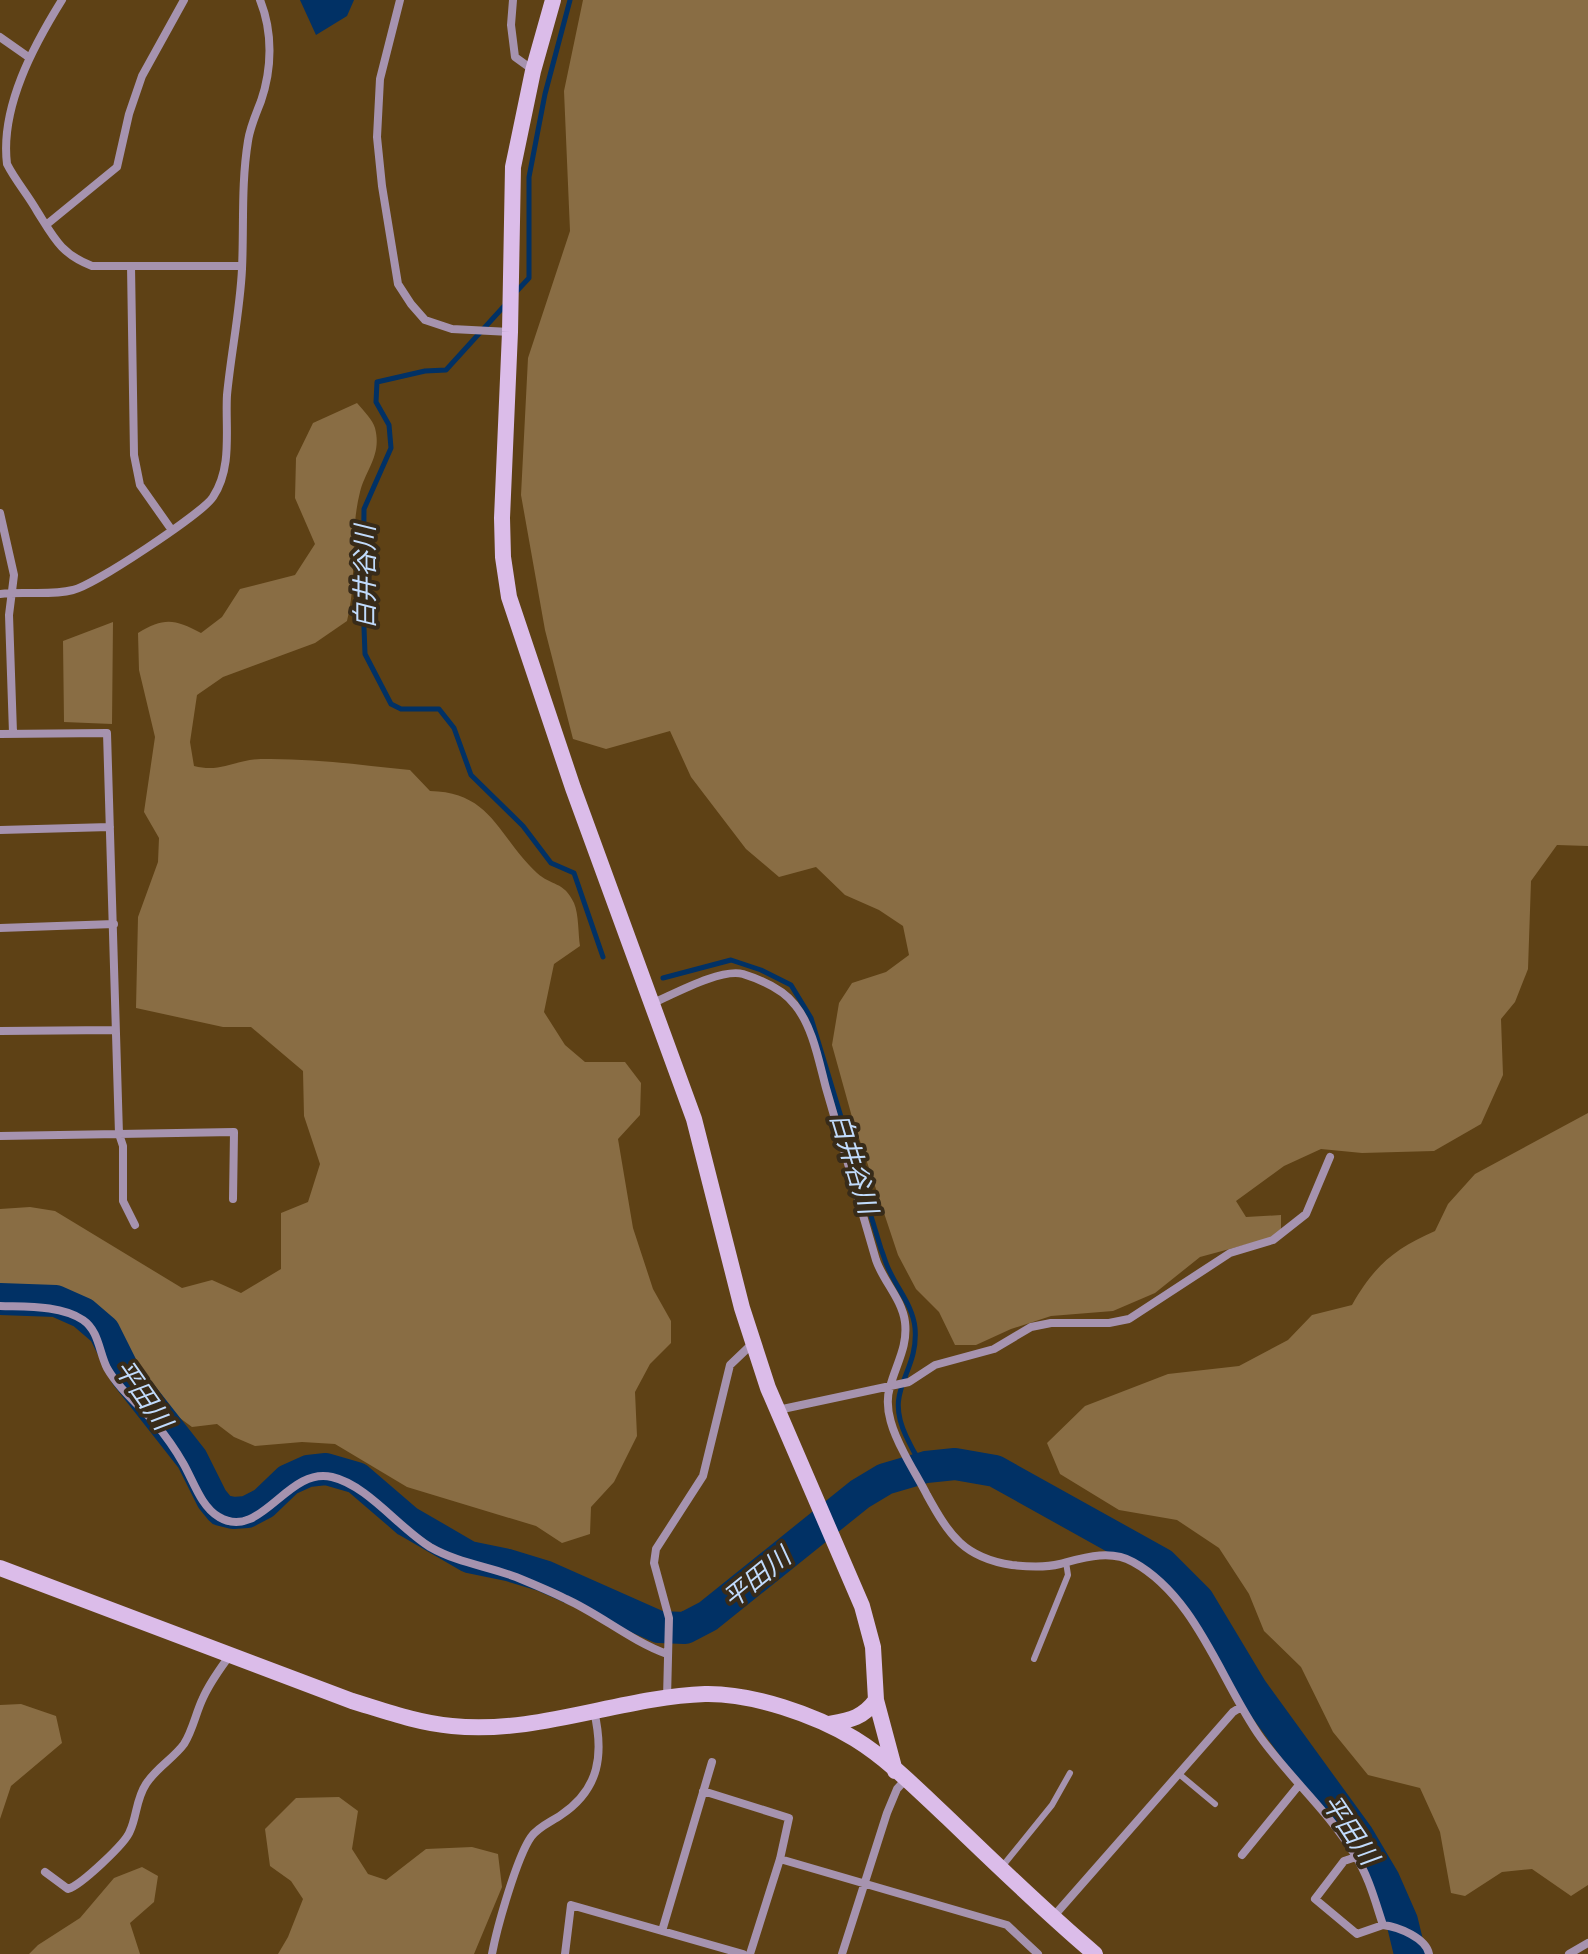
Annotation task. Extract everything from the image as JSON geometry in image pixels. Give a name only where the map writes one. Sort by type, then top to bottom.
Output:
[{"type":"street","points":[[62,0],[11,84],[2,111],[1,142],[7,162],[46,225],[71,258],[92,266],[242,266]]},
{"type":"street","points":[[46,225],[117,167],[129,114],[142,76],[184,0]]},
{"type":"street","points":[[0,594],[74,590],[102,578],[213,497],[223,474],[227,452],[228,385],[242,266],[243,173],[249,134],[262,98],[269,65],[269,34],[260,0]]},
{"type":"street","points":[[400,0],[380,79],[377,137],[398,284],[425,320],[452,329],[510,332]]},
{"type":"street","points":[[513,0],[511,25],[515,57],[533,71]]},
{"type":"street","points":[[553,0],[533,71],[513,167],[503,557],[509,597],[544,706],[694,1119],[753,1343],[777,1410],[862,1606],[873,1647],[876,1700],[901,1775],[842,1954]]},
{"type":"street","points":[[0,37],[27,56]]},
{"type":"street","points":[[131,266],[134,455],[140,485],[171,529]]},
{"type":"street","points":[[0,513],[14,575],[9,615],[13,733]]},
{"type":"street","points":[[0,734],[107,733],[119,1134],[123,1146],[123,1201],[135,1225]]},
{"type":"street","points":[[0,830],[110,827]]},
{"type":"street","points":[[0,928],[114,924]]},
{"type":"street","points":[[653,1003],[724,974],[739,973],[780,990],[796,1006],[807,1027],[821,1069],[877,1263],[903,1312],[904,1350],[890,1387],[889,1416],[906,1456],[945,1528],[959,1544],[976,1555],[1005,1564],[1032,1567],[1097,1555],[1115,1555],[1132,1561],[1157,1580],[1208,1642],[1260,1737],[1342,1835],[1368,1880],[1387,1926]]},
{"type":"street","points":[[0,1031],[115,1030]]},
{"type":"street","points":[[0,1136],[234,1132],[233,1199]]},
{"type":"street","points":[[777,1410],[890,1387],[917,1378],[935,1365],[994,1349],[1031,1327],[1129,1319],[1230,1253],[1273,1240],[1306,1214],[1330,1157]]},
{"type":"street","points":[[0,1306],[65,1312],[85,1321],[98,1339],[107,1367],[131,1400],[155,1423],[182,1461],[207,1506],[220,1518],[247,1521],[264,1512],[279,1495],[297,1484],[315,1476],[331,1477],[355,1487],[409,1533],[431,1547],[462,1563],[514,1576],[569,1600],[649,1647],[667,1654]]},
{"type":"street","points":[[667,1698],[669,1618],[654,1563],[656,1549],[703,1476],[730,1365],[753,1343]]},
{"type":"street","points":[[0,1568],[352,1701],[453,1727],[502,1726],[707,1694],[739,1696],[829,1724],[859,1741],[901,1775],[1095,1954]]},
{"type":"street","points":[[45,1872],[68,1889],[75,1887],[84,1882],[111,1852],[124,1844],[132,1829],[135,1807],[146,1785],[166,1760],[182,1747],[211,1682],[230,1655]]},
{"type":"street","points":[[829,1724],[854,1719],[867,1712],[876,1700]]},
{"type":"street","points":[[1053,1917],[1233,1712],[1241,1707]]},
{"type":"street","points":[[492,1954],[496,1932],[532,1836],[575,1805],[591,1783],[599,1763],[600,1736],[594,1710]]},
{"type":"street","points":[[662,1931],[712,1762]]},
{"type":"street","points":[[1242,1855],[1299,1785]]},
{"type":"street","points":[[703,1791],[789,1818],[780,1859],[750,1954]]},
{"type":"street","points":[[1356,1857],[1344,1861],[1315,1899],[1357,1934],[1387,1926],[1416,1937],[1428,1947],[1429,1954]]},
{"type":"street","points":[[780,1859],[1007,1925],[1038,1954]]},
{"type":"street","points":[[565,1954],[571,1905],[743,1954]]},
{"type":"street","points":[[1569,1954],[1588,1943]]},
{"type":"lane","points":[[1034,1659],[1068,1575],[1066,1562]]},
{"type":"lane","points":[[1001,1868],[1052,1805],[1070,1773]]},
{"type":"lane","points":[[1179,1774],[1215,1804]]},
{"type":"shaded area","points":[[583,0],[1588,0],[1588,846],[1557,845],[1531,881],[1528,969],[1515,1002],[1501,1019],[1503,1075],[1481,1124],[1434,1151],[1362,1153],[1321,1149],[1284,1166],[1236,1201],[1246,1217],[1281,1215],[1281,1235],[1200,1257],[1155,1293],[1113,1311],[1051,1316],[976,1345],[955,1345],[939,1312],[916,1289],[898,1255],[852,1117],[832,1045],[839,1003],[852,983],[886,972],[909,955],[903,926],[879,910],[845,895],[816,867],[779,877],[746,849],[691,777],[670,731],[606,749],[573,739],[545,630],[521,495],[528,358],[570,231],[564,91]]},
{"type":"shaded area","points":[[357,403],[374,425],[377,438],[357,508],[347,621],[315,643],[223,677],[197,695],[190,742],[194,766],[212,768],[251,760],[280,759],[410,770],[430,791],[451,793],[481,808],[537,873],[562,887],[574,903],[580,946],[554,964],[544,1012],[565,1045],[585,1062],[625,1062],[641,1083],[640,1115],[618,1139],[633,1228],[653,1289],[671,1321],[671,1343],[650,1364],[635,1392],[637,1436],[614,1482],[591,1507],[590,1534],[562,1543],[536,1526],[407,1487],[335,1444],[302,1442],[255,1446],[234,1437],[217,1424],[192,1427],[146,1393],[117,1341],[92,1305],[52,1292],[0,1288],[0,1209],[30,1207],[55,1211],[182,1288],[212,1280],[241,1293],[281,1269],[281,1213],[308,1202],[320,1164],[304,1116],[303,1071],[251,1027],[223,1027],[136,1008],[138,917],[158,862],[159,838],[144,812],[155,737],[139,670],[138,633],[155,624],[170,622],[201,633],[222,617],[240,589],[295,575],[315,544],[295,498],[296,458],[313,423]]},
{"type":"shaded area","points":[[113,622],[112,724],[64,722],[63,641]]},
{"type":"shaded area","points":[[1588,1113],[1588,1885],[1571,1896],[1532,1869],[1502,1872],[1465,1896],[1451,1893],[1440,1832],[1420,1788],[1368,1775],[1333,1732],[1301,1667],[1264,1631],[1249,1594],[1219,1548],[1177,1520],[1119,1510],[1060,1474],[1047,1443],[1085,1406],[1168,1374],[1239,1366],[1288,1340],[1312,1315],[1352,1305],[1386,1260],[1435,1231],[1448,1204],[1475,1174]]},
{"type":"shaded area","points":[[21,1704],[56,1716],[62,1743],[11,1786],[0,1819],[0,1705]]},
{"type":"shaded area","points":[[339,1797],[358,1811],[352,1849],[368,1874],[386,1880],[426,1849],[472,1847],[498,1854],[502,1887],[474,1954],[278,1954],[303,1899],[291,1881],[270,1866],[265,1829],[296,1798]]},
{"type":"shaded area","points":[[142,1867],[158,1876],[154,1902],[130,1923],[140,1954],[29,1954],[80,1918],[114,1878]]},
{"type":"water","points":[[300,0],[354,0],[347,16],[316,35]]},
{"type":"waterway","name":"白井谷川","points":[[515,293],[529,278],[529,177],[545,94],[570,0]]},
{"type":"waterway","name":"白井谷川","points":[[506,304],[446,370],[425,371],[377,382],[376,402],[389,425],[391,448],[364,509],[365,654],[391,704],[401,709],[439,709],[454,728],[471,775],[523,826],[551,863],[574,873],[603,957]]},
{"type":"waterway","name":"白井谷川","points":[[663,978],[731,960],[791,985],[811,1018],[881,1249],[914,1320],[915,1344],[898,1405],[906,1436],[926,1467]]},
{"type":"waterway","name":"平田川","points":[[0,1299],[56,1301],[83,1313],[104,1331],[126,1375],[192,1459],[221,1510],[247,1512],[264,1503],[288,1480],[308,1471],[326,1469],[357,1478],[407,1521],[469,1557],[544,1576],[659,1627],[685,1628],[708,1616],[860,1494],[885,1479],[926,1467],[955,1464],[995,1471],[1162,1564],[1198,1600],[1252,1690],[1358,1836],[1384,1880],[1402,1921],[1410,1954]]}]
